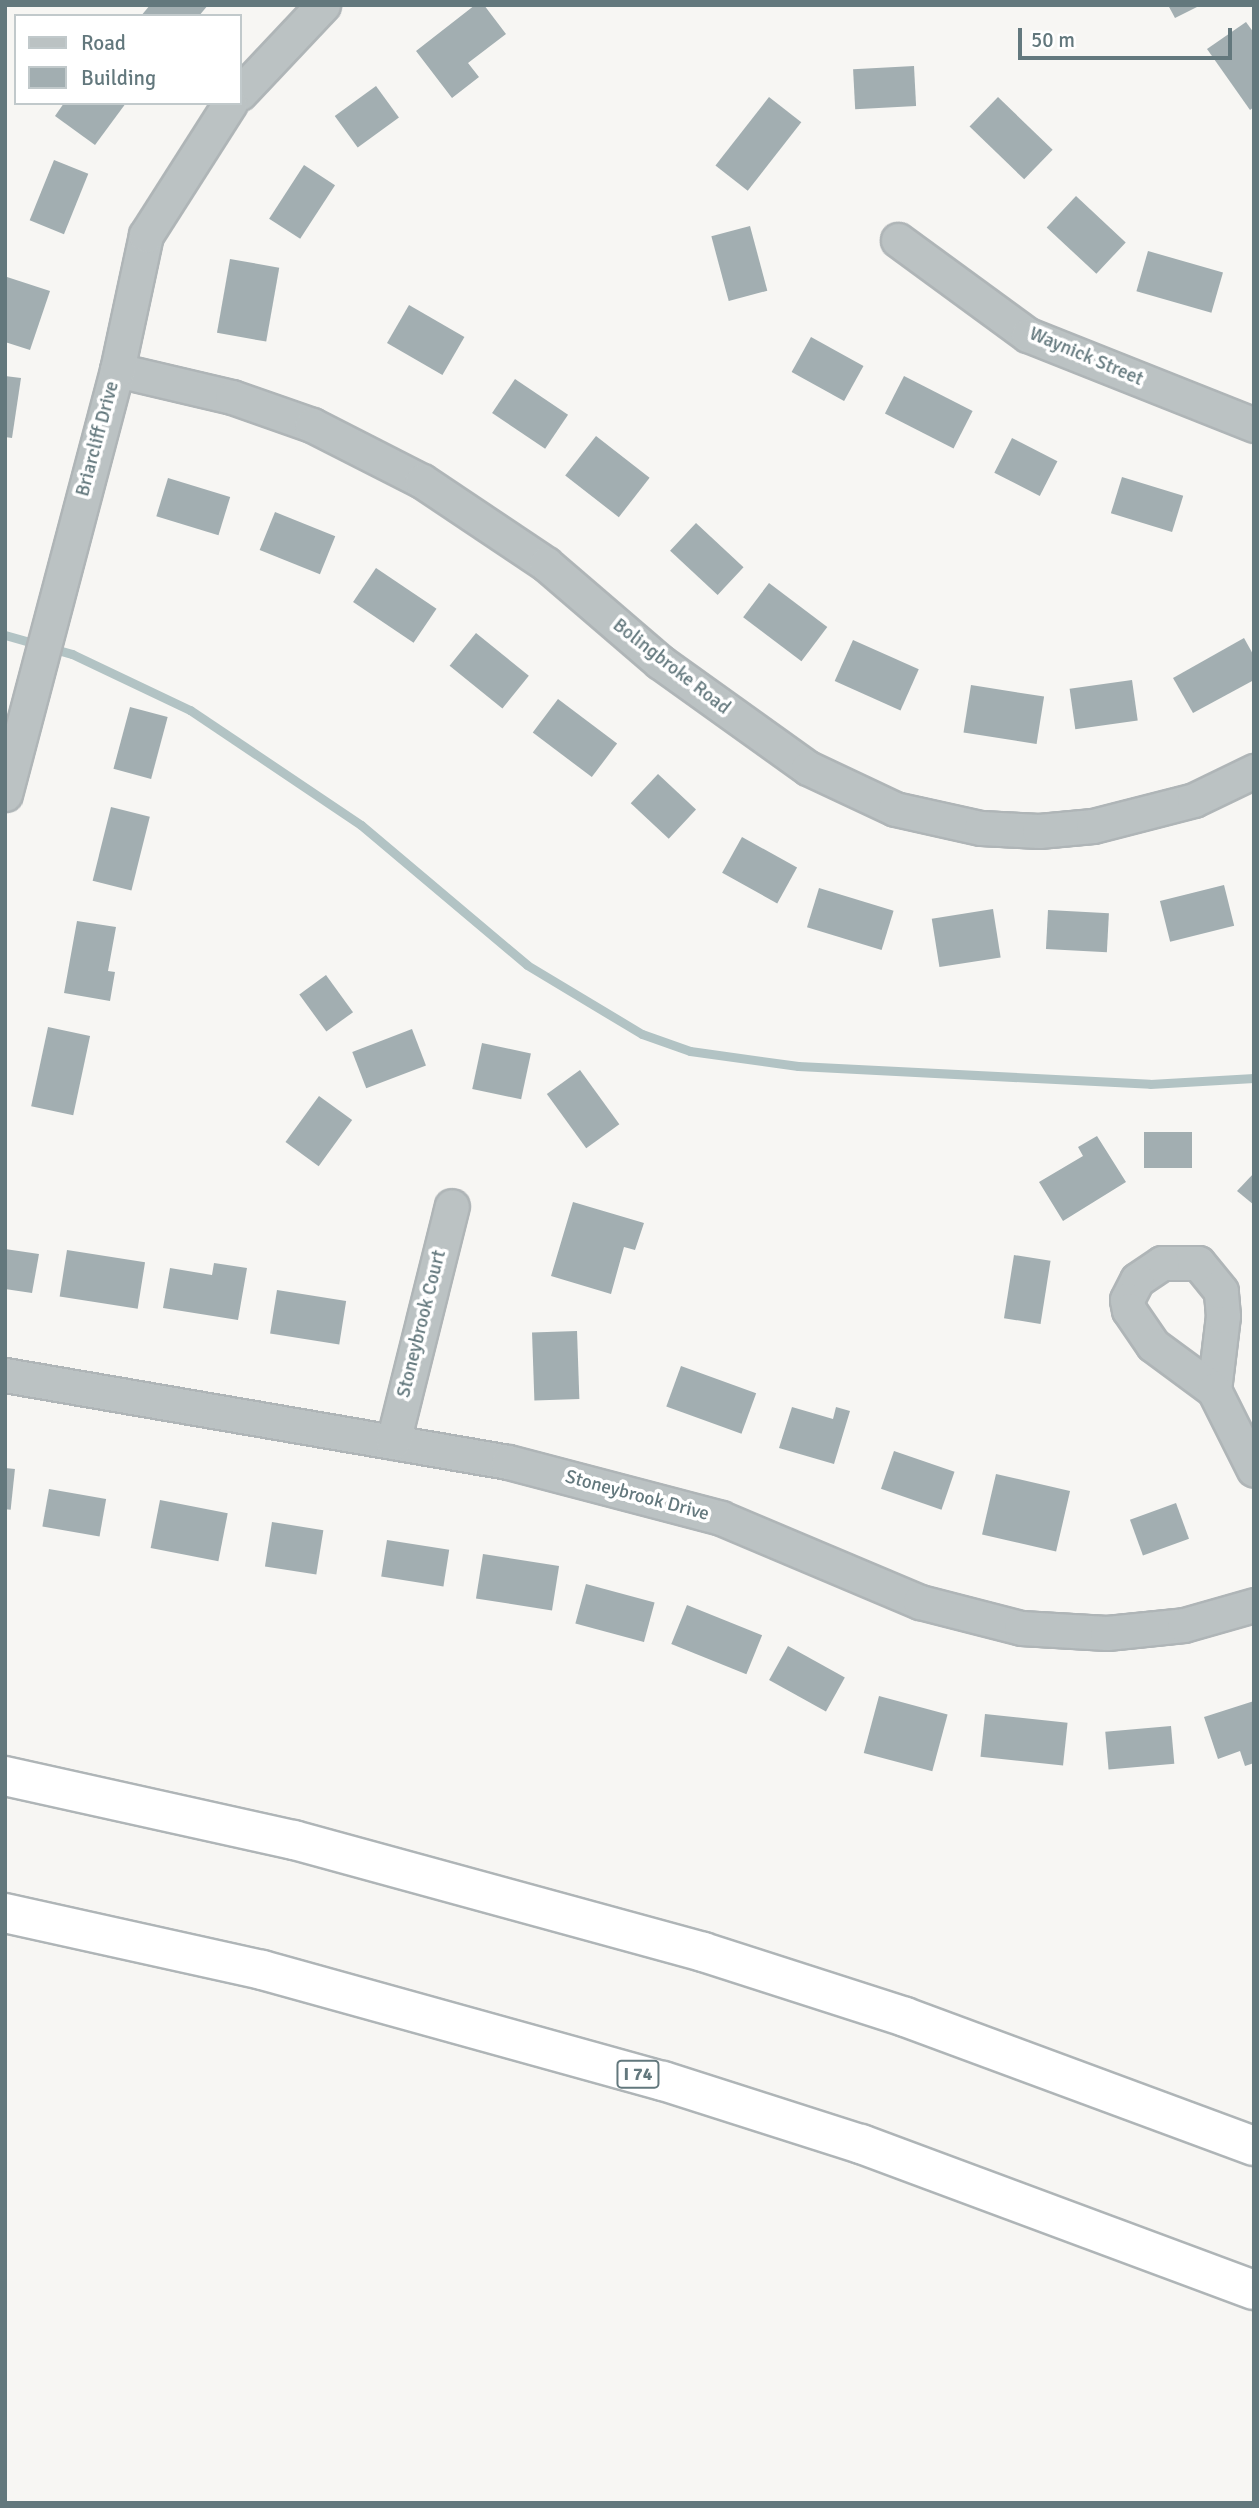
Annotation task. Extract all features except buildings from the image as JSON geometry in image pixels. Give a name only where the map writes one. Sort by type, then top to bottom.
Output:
[{"type":"highway","points":[[5,1776],[294,1840],[703,1952],[930,2026],[1254,2146]]},
{"type":"highway","name":"I 74","points":[[5,1913],[262,1970],[663,2081],[900,2158],[1254,2290]]},
{"type":"street","points":[[242,91],[323,5]]},
{"type":"street","name":"Briarcliff Drive","points":[[5,794],[117,370],[146,235],[229,105]]},
{"type":"street","name":"Waynick Street","points":[[898,240],[1028,335],[1254,425]]},
{"type":"street","name":"Bolingbroke Road","points":[[117,370],[232,397],[312,425],[422,481],[547,564],[660,662],[808,768],[895,809],[981,828],[1039,831],[1093,825],[1194,800],[1254,771]]},
{"type":"street","name":"Stoneybrook Court","points":[[393,1442],[452,1206]]},
{"type":"street","name":"Stoneybrook Drive","points":[[5,1375],[508,1462],[721,1518],[920,1602],[1021,1628],[1107,1633],[1184,1625],[1254,1605]]},
{"type":"street","points":[[1214,1390],[1254,1471]]},
{"type":"waterway","points":[[5,635],[72,654],[190,710],[361,825],[527,965],[642,1034],[690,1051],[798,1066],[1150,1084],[1254,1078]]}]
